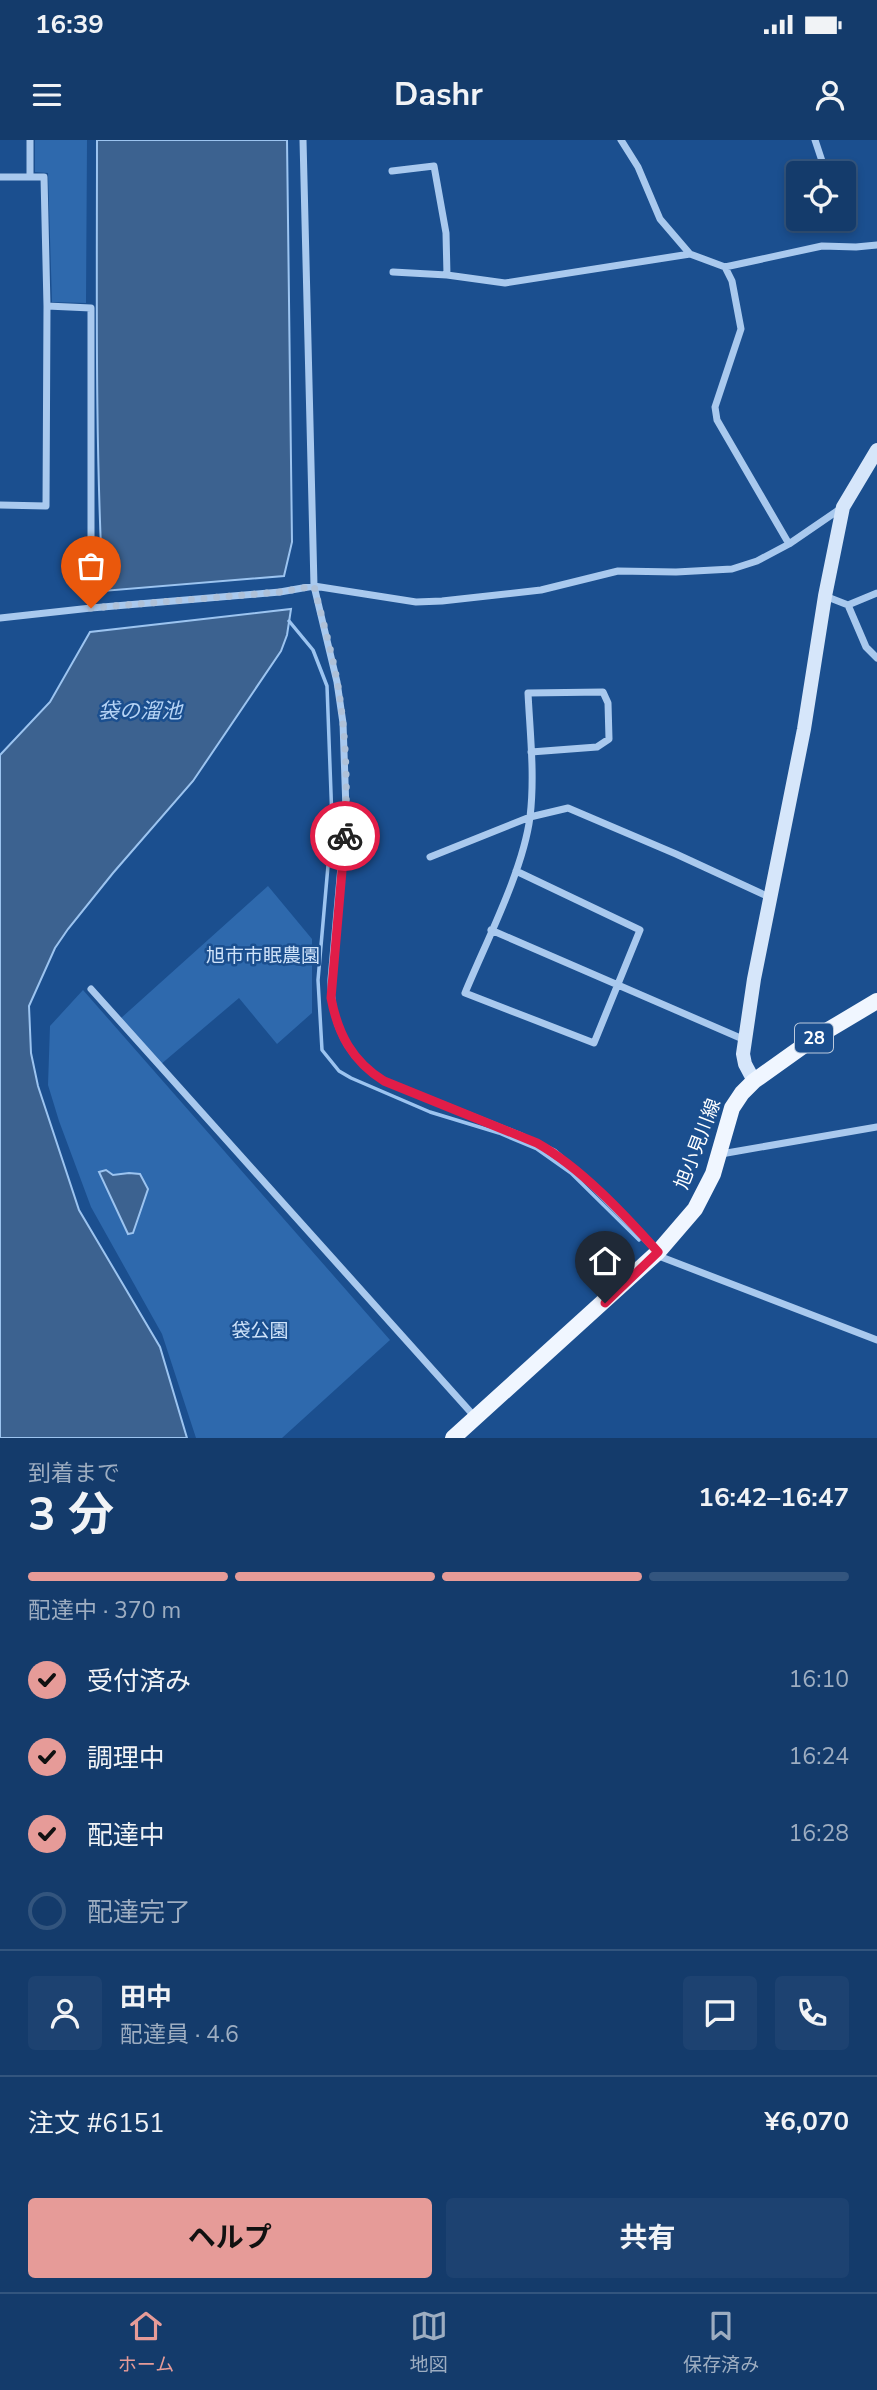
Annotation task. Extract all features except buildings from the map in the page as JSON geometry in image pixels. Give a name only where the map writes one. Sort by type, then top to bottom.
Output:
[{"type":"main road","name":"旭小見川線","points":[[455,1437],[657,1254],[703,1197],[720,1154],[732,1108],[742,1093],[754,1081],[813,1039],[877,1001]]},
{"type":"street","points":[[30,140],[30,176]]},
{"type":"street","points":[[303,140],[314,586],[335,671],[343,723],[346,810],[331,998],[334,1016],[346,1044],[366,1070],[384,1081],[554,1152],[592,1185],[657,1254],[877,1340]]},
{"type":"street","points":[[621,140],[638,167],[660,219],[690,254],[725,267],[822,246],[877,245]]},
{"type":"street","points":[[815,140],[822,161]]},
{"type":"street","points":[[392,171],[434,166],[446,233],[447,275]]},
{"type":"street","points":[[0,177],[44,177],[47,306],[46,506],[0,505]]},
{"type":"street","points":[[393,272],[447,275],[505,283],[690,254]]},
{"type":"street","points":[[725,267],[732,281],[741,329],[718,394],[715,407],[717,420],[789,544]]},
{"type":"street","points":[[47,306],[91,308],[91,608]]},
{"type":"street","points":[[754,1081],[743,1054],[754,979],[804,729],[825,596],[843,507],[877,450]]},
{"type":"street","points":[[0,618],[280,592],[314,586],[416,602],[442,601],[541,590],[618,571],[732,569],[757,561],[789,544],[843,507]]},
{"type":"street","points":[[825,596],[848,605],[877,593]]},
{"type":"street","points":[[848,605],[866,646],[877,658]]},
{"type":"street","points":[[516,871],[640,930],[594,1043],[464,993],[516,871],[530,817],[528,693],[603,692],[608,703],[609,739],[597,747],[531,752]]},
{"type":"street","points":[[430,857],[530,817],[568,808],[770,898]]},
{"type":"street","points":[[491,930],[746,1040]]},
{"type":"street","points":[[91,989],[475,1418]]},
{"type":"street","points":[[720,1154],[877,1126]]},
{"type":"green space","points":[[35,140],[87,140],[86,303],[52,302],[48,173],[35,172]]},
{"type":"green space","name":"旭市市眠農園","points":[[268,886],[312,939],[312,1013],[277,1044],[239,998],[160,1065],[120,1019]]},
{"type":"green space","name":"袋公園","points":[[83,990],[390,1340],[282,1438],[196,1438],[162,1334],[91,1207],[48,1085],[50,1026]]},
{"type":"water","points":[[97,140],[287,140],[292,542],[284,576],[103,591],[98,421]]},
{"type":"water","name":"袋の溜池","points":[[291,609],[287,635],[281,651],[193,781],[68,929],[55,948],[29,1006],[31,1053],[38,1086],[79,1210],[160,1347],[187,1438],[0,1438],[0,755],[50,702],[90,632]]},
{"type":"water","points":[[106,1170],[113,1175],[140,1174],[148,1189],[133,1233],[128,1234],[99,1172]]},
{"type":"waterway","points":[[289,621],[313,650],[327,686],[332,820],[318,980],[322,1050],[339,1071],[351,1078],[430,1112],[499,1133],[537,1149],[571,1173],[639,1240]]},
{"type":"way so far","points":[[91,608],[280,592],[314,586],[337,682],[343,723],[345,836]]},
{"type":"route","points":[[345,836],[331,998],[334,1016],[346,1044],[366,1070],[384,1081],[537,1143],[554,1152],[592,1185],[658,1252],[605,1303]]}]
